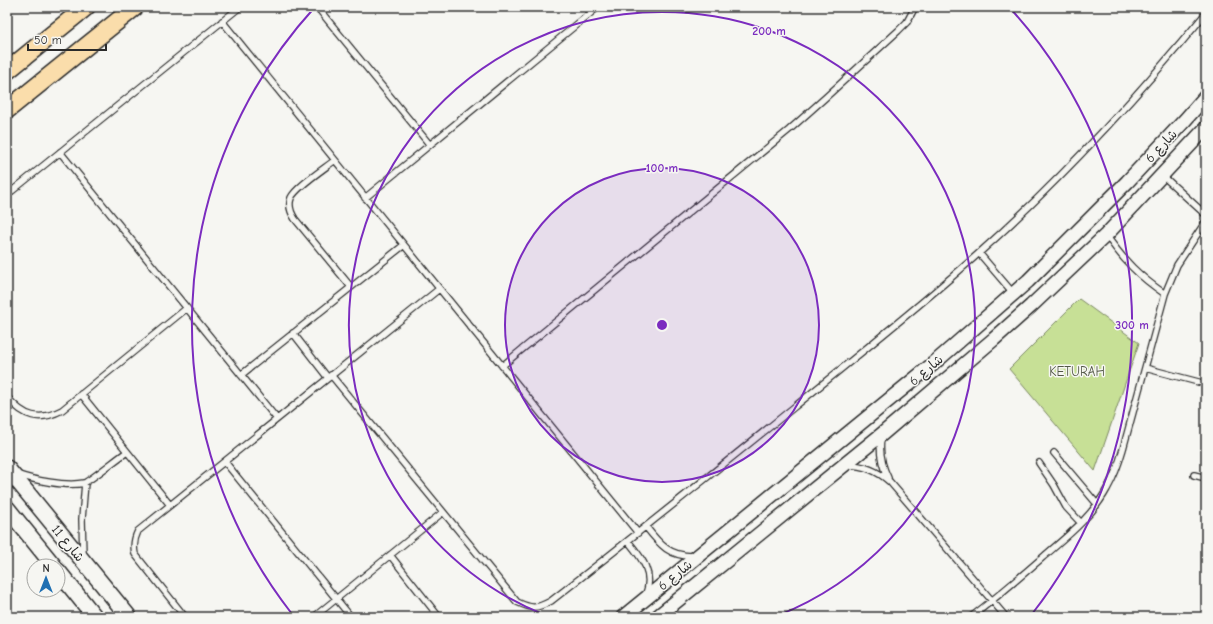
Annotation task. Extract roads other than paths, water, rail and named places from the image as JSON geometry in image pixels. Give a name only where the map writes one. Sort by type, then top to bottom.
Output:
[{"type":"main road","points":[[7,71],[86,7]]},
{"type":"main road","points":[[7,110],[135,7]]},
{"type":"main road","name":"شارع 11","points":[[8,470],[129,617]]},
{"type":"main road","name":"شارع 11","points":[[7,508],[48,558]]},
{"type":"main road","name":"شارع 11","points":[[66,581],[95,617]]},
{"type":"street","name":"شارع 6","points":[[623,617],[921,374],[1014,294],[1127,182],[1206,96]]},
{"type":"street","name":"شارع 6","points":[[663,615],[994,340],[1106,235],[1206,128]]},
{"type":"lane","points":[[7,196],[240,7]]},
{"type":"lane","points":[[317,7],[430,145]]},
{"type":"lane","points":[[365,198],[598,7]]},
{"type":"lane","points":[[502,366],[816,107],[898,31],[906,22],[915,7]]},
{"type":"lane","points":[[293,333],[507,591],[517,602],[528,607],[540,607],[551,601],[646,527],[916,308],[979,253],[1084,151],[1139,92],[1206,13]]},
{"type":"lane","points":[[222,21],[638,533]]},
{"type":"lane","points":[[60,152],[277,419]]},
{"type":"lane","points":[[335,160],[294,193],[290,204],[290,209],[295,219],[351,287]]},
{"type":"lane","points":[[1162,175],[1206,215]]},
{"type":"lane","points":[[972,617],[1081,523],[1107,489],[1116,470],[1165,294],[1177,265],[1206,221]]},
{"type":"lane","points":[[1106,235],[1118,253],[1132,268],[1165,294]]},
{"type":"lane","points":[[241,375],[404,245]]},
{"type":"lane","points":[[979,253],[1014,294]]},
{"type":"lane","points":[[185,617],[135,554],[133,546],[134,538],[138,531],[439,289]]},
{"type":"lane","points":[[7,397],[24,413],[34,416],[44,416],[62,410],[187,308]]},
{"type":"lane","points":[[1145,368],[1206,384]]},
{"type":"lane","points":[[81,394],[170,505]]},
{"type":"lane","points":[[881,435],[881,454],[890,482]]},
{"type":"lane","points":[[8,470],[40,480],[85,483],[127,452]]},
{"type":"lane","points":[[1054,453],[1097,504]]},
{"type":"lane","points":[[225,462],[351,617]]},
{"type":"lane","points":[[1039,463],[1054,484],[1066,507],[1081,523]]},
{"type":"lane","points":[[843,466],[854,465],[874,470],[890,482],[1006,617]]},
{"type":"lane","points":[[1194,475],[1206,478]]},
{"type":"lane","points":[[83,561],[82,519],[85,483]]},
{"type":"lane","points":[[314,617],[443,512]]},
{"type":"lane","points":[[646,527],[660,545],[669,550],[678,554],[699,556]]},
{"type":"lane","points":[[628,541],[642,559],[646,567],[648,583],[644,600]]},
{"type":"lane","points":[[390,555],[439,617]]},
{"type":"park label","name":"KETURAH","points":[[1077,371]]}]
